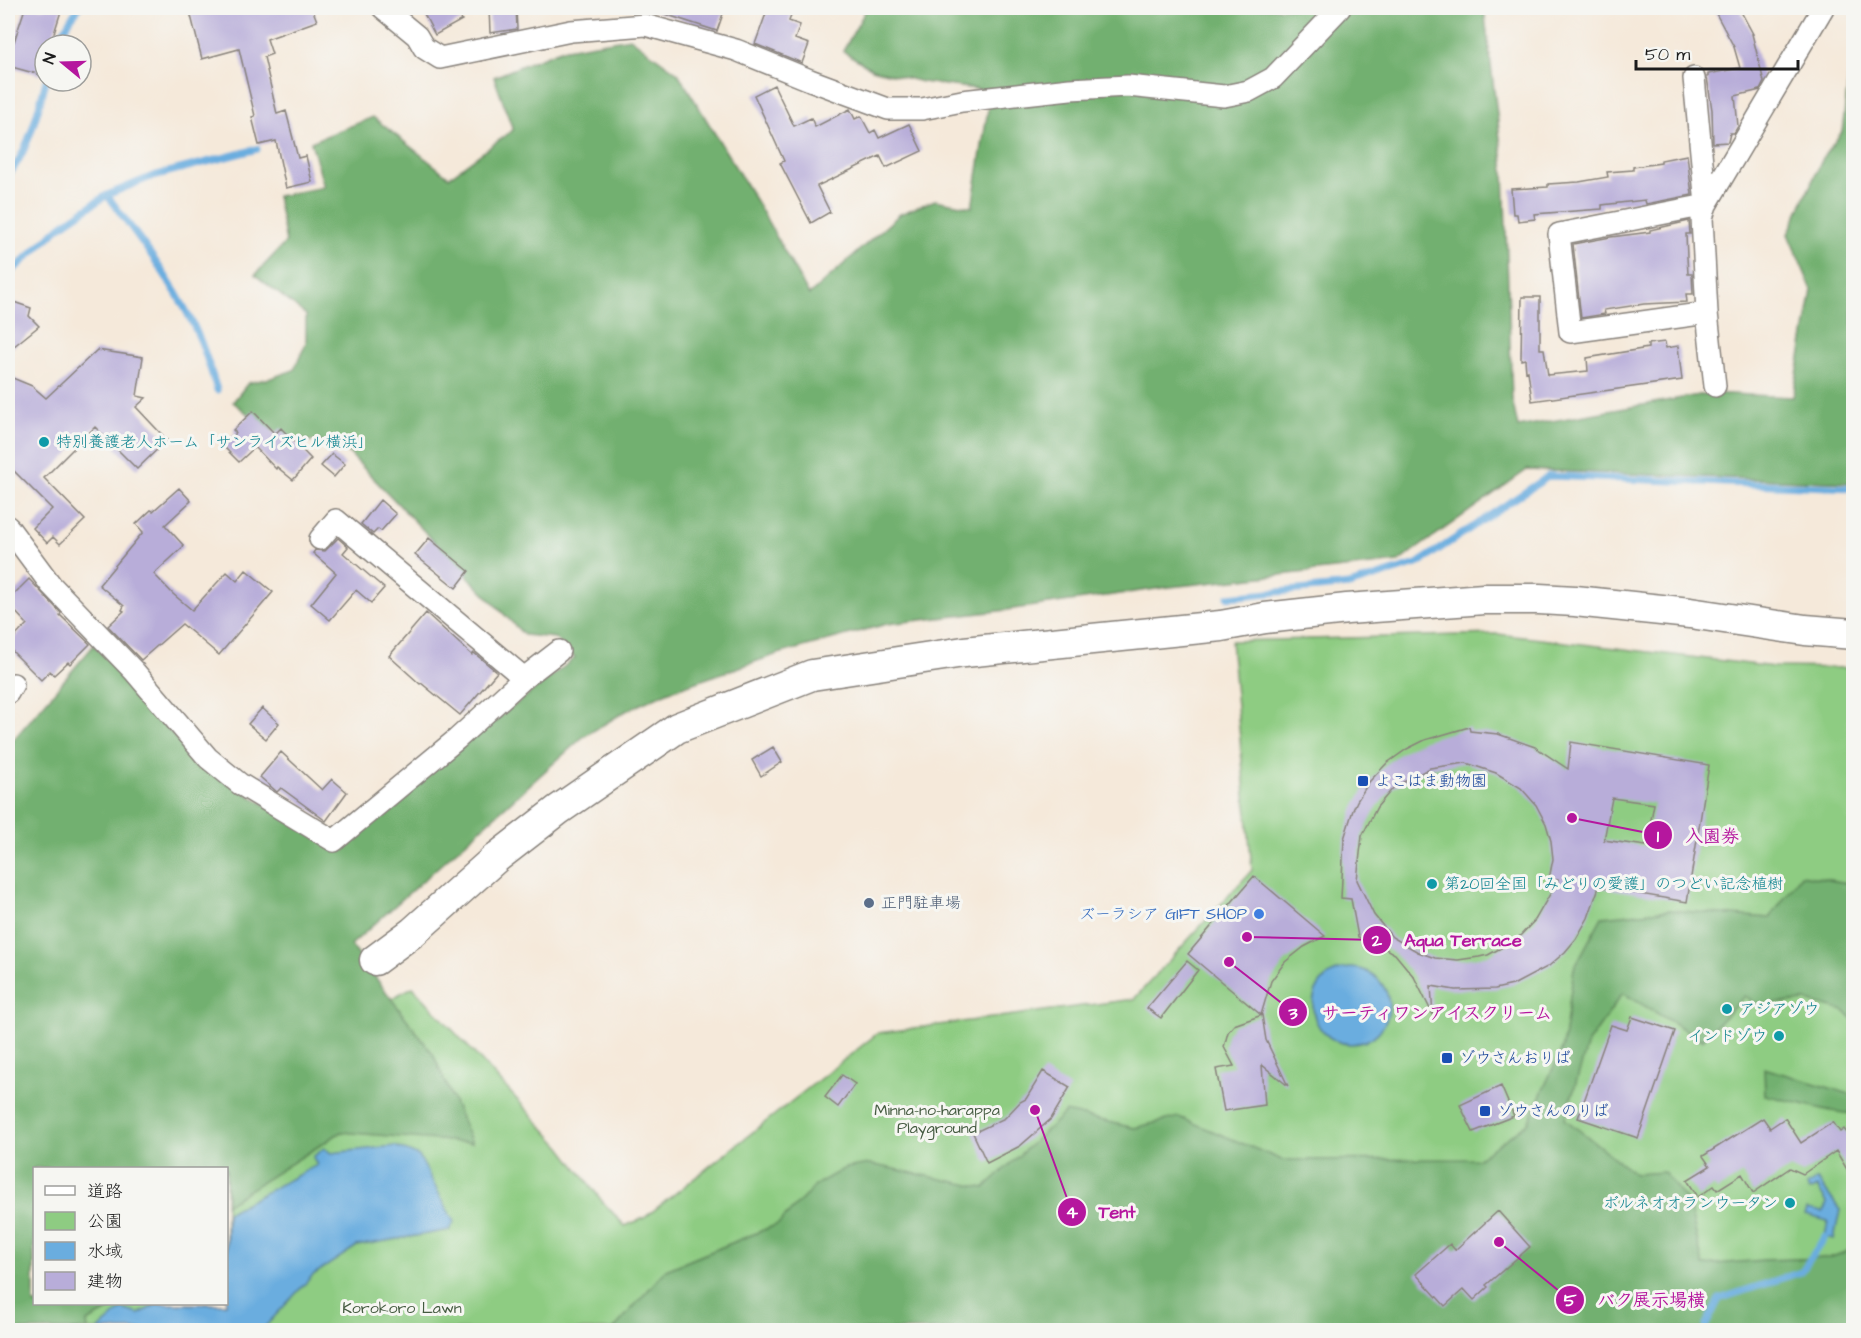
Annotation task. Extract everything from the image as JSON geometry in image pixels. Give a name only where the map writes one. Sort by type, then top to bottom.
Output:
[{"type":"street","points":[[383,8],[417,36],[424,48],[440,58],[571,31],[645,25],[736,50],[888,109],[922,109],[962,101],[1070,89],[1128,86],[1224,96],[1250,91],[1273,78],[1340,8]]},
{"type":"street","points":[[1714,386],[1702,218],[1706,206],[1823,8]]},
{"type":"street","points":[[1694,78],[1706,206]]},
{"type":"street","points":[[1706,206],[1559,234],[1570,332],[1707,313]]},
{"type":"street","points":[[320,538],[336,520],[524,678]]},
{"type":"street","points":[[8,527],[51,585],[134,671],[208,758],[240,783],[334,841],[457,739],[524,678],[559,651]]},
{"type":"street","points":[[375,960],[413,932],[496,858],[558,810],[677,728],[812,675],[964,652],[1221,626],[1265,618],[1347,609],[1484,599],[1575,601],[1690,613],[1805,630],[1854,633]]},
{"type":"green space","points":[[867,8],[1484,8],[1504,171],[1512,399],[1518,427],[1710,393],[1793,397],[1812,290],[1788,234],[1824,156],[1842,132],[1853,40],[1853,483],[1527,470],[1398,562],[1170,587],[887,624],[778,654],[667,692],[626,711],[583,737],[351,945],[433,1054],[472,1143],[341,1132],[228,1203],[228,1167],[33,1167],[33,1305],[119,1305],[87,1322],[88,1330],[8,1330],[8,746],[94,645],[201,767],[335,846],[575,658],[555,638],[524,635],[349,453],[323,442],[289,439],[255,420],[233,402],[248,383],[294,370],[306,343],[306,315],[255,275],[286,242],[277,196],[324,187],[311,142],[373,117],[449,177],[513,130],[494,77],[560,50],[630,38],[678,73],[759,206],[809,295],[900,214],[935,200],[972,207],[991,91],[922,82],[872,69],[843,51]]},
{"type":"green space","points":[[1498,634],[1774,667],[1853,668],[1853,1330],[8,1330],[33,1305],[228,1305],[227,1167],[340,1025],[413,987],[561,1147],[602,1201],[625,1226],[644,1218],[878,1033],[1134,999],[1252,870],[1231,641]]},
{"type":"green space","points":[[1801,875],[1853,884],[1853,1020],[1844,1011],[1806,1001],[1758,1005],[1745,996],[1702,1040],[1623,993],[1588,1043],[1565,1119],[1635,1174],[1664,1172],[1689,1204],[1703,1265],[1829,1258],[1853,1249],[1853,1330],[613,1330],[666,1270],[778,1224],[817,1184],[845,1168],[870,1164],[984,1188],[1066,1112],[1134,1128],[1179,1117],[1282,1160],[1477,1159],[1528,1123],[1563,1046],[1574,968],[1602,917],[1670,910],[1770,918]]},
{"type":"green space","points":[[1764,1068],[1853,1095],[1853,1114],[1765,1095]]},
{"type":"water","points":[[1351,968],[1365,971],[1378,979],[1386,992],[1389,1006],[1386,1020],[1378,1033],[1365,1041],[1351,1044],[1337,1041],[1324,1033],[1316,1020],[1313,1006],[1316,992],[1324,979],[1337,971]]},
{"type":"water","points":[[395,1146],[419,1156],[454,1222],[450,1230],[357,1246],[313,1275],[262,1330],[98,1330],[122,1309],[139,1314],[155,1305],[228,1305],[228,1212],[317,1165],[313,1157],[324,1148],[331,1153]]},
{"type":"water","points":[[1817,1179],[1840,1210],[1834,1239],[1825,1237],[1828,1221],[1805,1215],[1807,1209],[1823,1212],[1827,1203],[1817,1187],[1809,1191],[1807,1186]]},
{"type":"building","points":[[25,8],[62,8],[54,33],[33,33],[33,73],[8,66],[8,41],[14,42]]},
{"type":"building","points":[[189,8],[312,8],[317,21],[267,39],[272,54],[264,57],[277,114],[286,111],[298,158],[306,156],[312,182],[286,188],[276,141],[259,145],[252,117],[255,116],[239,49],[202,59]]},
{"type":"building","points":[[421,8],[455,8],[462,20],[435,35]]},
{"type":"building","points":[[489,8],[516,8],[517,29],[490,33]]},
{"type":"building","points":[[653,8],[725,8],[717,31],[652,10]]},
{"type":"building","points":[[768,8],[794,8],[789,21],[800,25],[795,39],[809,44],[802,63],[755,44]]},
{"type":"building","points":[[1713,8],[1739,8],[1753,34],[1764,82],[1760,90],[1735,96],[1738,126],[1734,133],[1730,133],[1728,142],[1713,143],[1708,74],[1740,68],[1734,47]]},
{"type":"building","points":[[774,85],[794,126],[811,118],[815,127],[850,109],[855,119],[861,116],[870,133],[875,130],[879,138],[909,124],[922,151],[886,168],[880,156],[817,186],[830,212],[811,223],[780,163],[784,161],[754,95]]},
{"type":"building","points":[[1687,155],[1692,195],[1646,204],[1645,200],[1602,205],[1602,209],[1534,214],[1535,219],[1518,221],[1517,214],[1513,214],[1511,189],[1548,187],[1548,184],[1608,177],[1607,172],[1633,170],[1633,167],[1661,163],[1661,160]]},
{"type":"building","points":[[1689,221],[1690,234],[1686,234],[1687,257],[1688,274],[1692,274],[1693,294],[1686,294],[1687,302],[1644,304],[1604,310],[1605,314],[1581,318],[1573,244],[1650,232],[1650,230]]},
{"type":"building","points":[[1522,297],[1540,297],[1540,349],[1544,349],[1548,375],[1588,371],[1587,358],[1648,348],[1648,344],[1665,342],[1666,348],[1678,346],[1682,380],[1532,401],[1525,359],[1521,360]]},
{"type":"building","points":[[8,300],[31,308],[29,316],[39,326],[8,351]]},
{"type":"building","name":"特別養護老人ホーム「サンライズヒル横浜」","points":[[97,350],[143,357],[137,396],[146,398],[136,407],[167,440],[137,469],[95,427],[44,478],[85,520],[60,544],[53,537],[47,543],[33,528],[52,509],[8,465],[8,376],[32,386],[46,398]]},
{"type":"building","points":[[253,411],[275,434],[281,428],[311,459],[293,480],[277,467],[276,469],[255,447],[239,462],[223,446],[236,433],[233,430]]},
{"type":"building","points":[[332,454],[345,464],[334,477],[321,466]]},
{"type":"building","points":[[179,488],[191,501],[165,525],[184,546],[154,574],[192,610],[227,572],[237,581],[246,570],[273,592],[219,655],[182,624],[141,660],[108,626],[124,611],[122,610],[124,606],[99,585],[143,532],[136,524]]},
{"type":"building","points":[[380,500],[396,514],[381,531],[378,529],[373,534],[361,524]]},
{"type":"building","points":[[338,538],[348,547],[343,553],[384,588],[371,603],[356,590],[330,620],[311,604],[336,573],[313,553],[315,550],[325,551]]},
{"type":"building","points":[[429,538],[469,571],[456,588],[415,555]]},
{"type":"building","points":[[29,579],[61,613],[60,615],[90,644],[70,664],[68,662],[54,675],[50,671],[41,680],[8,647],[8,644],[27,624],[11,607],[13,605],[8,600]]},
{"type":"building","points":[[426,613],[472,655],[474,653],[497,672],[460,715],[389,656]]},
{"type":"building","points":[[262,708],[279,723],[266,739],[248,724]]},
{"type":"building","points":[[1469,727],[1470,731],[1498,734],[1535,747],[1568,769],[1571,742],[1709,765],[1687,902],[1599,887],[1588,918],[1576,939],[1549,966],[1513,985],[1495,989],[1455,990],[1431,986],[1433,1015],[1414,977],[1395,954],[1358,937],[1351,899],[1341,898],[1344,839],[1357,801],[1369,782],[1387,763],[1425,740]],"holes":[[[1466,763],[1496,773],[1521,788],[1536,805],[1546,824],[1551,841],[1553,859],[1549,879],[1558,880],[1535,920],[1519,937],[1508,944],[1488,955],[1479,957],[1458,960],[1435,958],[1418,952],[1392,937],[1374,915],[1357,880],[1362,836],[1377,807],[1394,787],[1430,768]],[[1612,798],[1654,804],[1646,846],[1604,840]]]},
{"type":"building","points":[[773,747],[782,762],[761,776],[752,760]]},
{"type":"building","points":[[281,752],[322,790],[332,779],[347,792],[326,821],[281,788],[277,792],[260,777]]},
{"type":"building","points":[[1254,876],[1325,936],[1304,947],[1285,962],[1271,981],[1261,1015],[1188,954]]},
{"type":"building","points":[[1187,961],[1198,970],[1161,1018],[1147,1008]]},
{"type":"building","points":[[1262,1015],[1266,1040],[1288,1086],[1262,1065],[1265,1105],[1224,1111],[1216,1069],[1234,1066],[1224,1047],[1228,1032],[1234,1025]]},
{"type":"building","points":[[1632,1017],[1675,1031],[1638,1138],[1578,1118],[1611,1025],[1627,1030]]},
{"type":"building","points":[[1043,1071],[1070,1087],[1051,1119],[1020,1146],[987,1163],[973,1133],[1005,1118],[1020,1102],[1026,1099]]},
{"type":"building","points":[[842,1075],[855,1084],[838,1107],[825,1097]]},
{"type":"building","points":[[1501,1086],[1514,1116],[1473,1132],[1460,1105]]},
{"type":"building","points":[[1763,1118],[1770,1128],[1785,1118],[1801,1143],[1833,1122],[1840,1132],[1844,1129],[1854,1141],[1854,1181],[1836,1151],[1803,1174],[1790,1168],[1753,1193],[1742,1174],[1717,1190],[1714,1186],[1698,1197],[1687,1180],[1710,1166],[1703,1156]]},
{"type":"building","points":[[1498,1211],[1530,1247],[1486,1285],[1488,1287],[1474,1300],[1464,1289],[1445,1306],[1416,1274],[1450,1244],[1455,1250]]},
{"type":"waterway","points":[[63,33],[79,8]]},
{"type":"waterway","points":[[8,176],[22,155],[43,93]]},
{"type":"waterway","points":[[8,275],[61,226],[107,195],[153,176],[257,149]]},
{"type":"waterway","points":[[107,195],[171,284],[182,303],[201,342],[217,390]]},
{"type":"waterway","points":[[1228,597],[1349,585],[1417,564],[1549,476],[1854,488]]},
{"type":"waterway","points":[[1706,1325],[1719,1299],[1801,1272],[1825,1237]]},
{"type":"place","name":"特別養護老人ホーム「サンライズヒル横浜」","points":[[44,442]]},
{"type":"place","name":"よこはま動物園","points":[[1363,781]]},
{"type":"place","name":"入園券","points":[[1572,818]]},
{"type":"place","name":"第20回全国「みどりの愛護」のつどい記念植樹","points":[[1432,884]]},
{"type":"place","name":"正門駐車場","points":[[869,903]]},
{"type":"place","name":"ズーラシア GIFT SHOP","points":[[1259,914]]},
{"type":"place","name":"Aqua Terrace","points":[[1247,937]]},
{"type":"place","name":"サーティワンアイスクリーム","points":[[1229,962]]},
{"type":"place","name":"アジアゾウ","points":[[1727,1009]]},
{"type":"place","name":"インドゾウ","points":[[1779,1036]]},
{"type":"place","name":"ゾウさんおりば","points":[[1447,1058]]},
{"type":"place","name":"Tent","points":[[1035,1110]]},
{"type":"place","name":"ゾウさんのりば","points":[[1485,1111]]},
{"type":"place","name":"ボルネオオランウータン","points":[[1790,1203]]},
{"type":"place","name":"バク展示場横","points":[[1499,1242]]},
{"type":"park label","name":"Minna-no-harappa Playground","points":[[937,1119]]},
{"type":"park label","name":"Korokoro Lawn","points":[[402,1308]]}]
